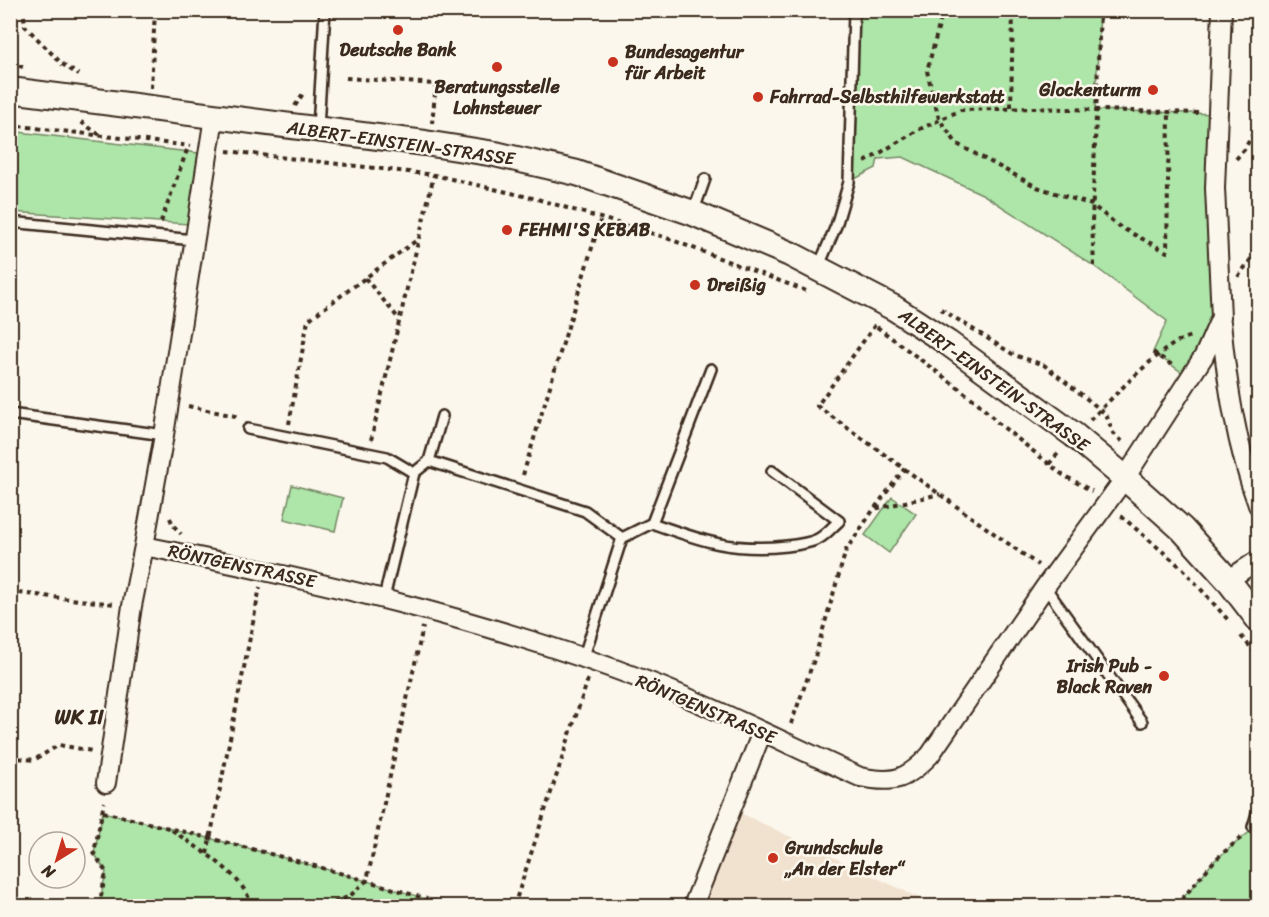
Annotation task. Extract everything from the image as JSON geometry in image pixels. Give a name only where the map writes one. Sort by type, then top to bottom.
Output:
[{"type":"street","points":[[1222,10],[1215,188],[1219,324],[1240,449],[1258,505]]},
{"type":"street","name":"ALBERT-EINSTEIN-STRASSE","points":[[10,90],[214,117],[319,120],[495,154],[577,173],[693,213],[818,268],[894,308],[948,343],[1041,410],[1125,478],[1182,530],[1228,580],[1258,619]]},
{"type":"street","name":"RÖNTGENSTRASSE","points":[[106,783],[132,606],[164,435],[194,240],[218,150],[214,117]]},
{"type":"street","name":"RÖNTGENSTRASSE","points":[[144,546],[263,569],[384,598],[588,661],[653,684],[860,777],[895,780],[914,772],[930,755],[1040,581],[1107,504],[1125,478],[1204,356],[1219,324]]},
{"type":"street","points":[[1228,580],[1258,560]]},
{"type":"street","points":[[693,906],[762,732]]},
{"type":"lane","points":[[319,120],[325,10]]},
{"type":"lane","points":[[818,268],[836,226],[849,175],[854,10]]},
{"type":"lane","points":[[693,213],[705,178]]},
{"type":"lane","points":[[10,222],[194,240]]},
{"type":"lane","points":[[588,661],[622,538],[652,523],[711,369]]},
{"type":"lane","points":[[10,414],[164,435]]},
{"type":"lane","points":[[384,598],[414,473],[429,461],[442,416]]},
{"type":"lane","points":[[248,429],[387,457],[414,473]]},
{"type":"lane","points":[[429,461],[585,511],[622,538]]},
{"type":"lane","points":[[652,523],[728,547],[764,548],[793,545],[818,539],[839,521],[772,471]]},
{"type":"lane","points":[[1040,581],[1142,722]]},
{"type":"lane","points":[[1253,826],[1258,810]]},
{"type":"path","points":[[150,88],[155,10]]},
{"type":"path","points":[[943,10],[927,70],[939,119],[957,144],[1036,188],[1092,205],[1120,227],[1167,252],[1169,112]]},
{"type":"path","points":[[1011,107],[1013,10]]},
{"type":"path","points":[[1094,266],[1092,205],[1100,10]]},
{"type":"path","points":[[24,16],[25,26],[62,64],[82,76]]},
{"type":"path","points":[[346,78],[436,84],[432,127]]},
{"type":"path","points":[[140,87],[157,89]]},
{"type":"path","points":[[285,106],[319,120]]},
{"type":"path","points":[[849,175],[939,119],[961,110],[1011,107],[1217,114]]},
{"type":"path","points":[[10,125],[434,175],[537,199],[664,237],[817,296]]},
{"type":"path","points":[[157,235],[189,146]]},
{"type":"path","points":[[218,150],[224,162]]},
{"type":"path","points":[[368,453],[434,175]]},
{"type":"path","points":[[519,490],[601,218]]},
{"type":"path","points":[[286,436],[308,320],[418,240]]},
{"type":"path","points":[[365,278],[399,320]]},
{"type":"path","points":[[940,309],[1014,355],[1044,365],[1106,414],[1113,433],[1139,456]]},
{"type":"path","points":[[865,320],[875,325],[977,402],[998,423],[1063,475],[1093,492],[1183,569],[1258,656]]},
{"type":"path","points":[[1101,410],[1153,361],[1182,338],[1219,324]]},
{"type":"path","points":[[875,325],[817,406],[1041,567],[1040,581]]},
{"type":"path","points":[[185,405],[237,415],[243,418],[248,429]]},
{"type":"path","points":[[791,724],[815,657],[846,550],[905,468]]},
{"type":"path","points":[[874,509],[940,494]]},
{"type":"path","points":[[168,513],[173,525],[189,537]]},
{"type":"path","points":[[207,854],[263,569]]},
{"type":"path","points":[[10,592],[132,606]]},
{"type":"path","points":[[326,906],[350,896],[367,880],[427,611]]},
{"type":"path","points":[[514,906],[588,661]]},
{"type":"path","points":[[782,720],[801,729]]},
{"type":"path","points":[[10,757],[34,760],[59,746],[110,753]]},
{"type":"path","points":[[99,906],[106,872],[94,853],[103,812],[106,783]]},
{"type":"path","points":[[103,812],[209,837],[367,880],[448,906]]},
{"type":"path","points":[[1176,906],[1215,860],[1253,826]]},
{"type":"path","points":[[170,828],[207,854],[244,887],[252,904],[280,906]]},
{"type":"shaded area","name":"Grundschule „An der Elster“","points":[[732,809],[936,906],[693,906]]},
{"type":"green space","points":[[854,11],[1100,11],[1095,110],[1217,114],[1221,306],[1190,378],[1153,352],[1167,321],[1094,266],[984,195],[903,157],[878,159],[876,168],[849,182]]},
{"type":"green space","points":[[10,131],[198,153],[189,224],[11,212]]},
{"type":"green space","points":[[292,485],[343,498],[335,531],[284,519]]},
{"type":"green space","points":[[892,497],[916,514],[889,553],[865,535]]},
{"type":"green space","points":[[103,812],[276,856],[448,906],[99,906],[106,872],[94,853]]},
{"type":"green space","points":[[1258,825],[1258,906],[1176,906],[1215,860]]},
{"type":"place","name":"Deutsche Bank","points":[[398,30]]},
{"type":"place","name":"Bundesagentur für Arbeit","points":[[613,62]]},
{"type":"place","name":"Beratungsstelle Lohnsteuer","points":[[497,67]]},
{"type":"place","name":"Glockenturm","points":[[1153,90]]},
{"type":"place","name":"Fahrrad-Selbsthilfewerkstatt","points":[[758,97]]},
{"type":"place","name":"FEHMI'S KEBAB","points":[[507,230]]},
{"type":"place","name":"Dreißig","points":[[695,285]]},
{"type":"place","name":"Irish Pub - Black Raven","points":[[1164,676]]},
{"type":"place","name":"Grundschule „An der Elster“","points":[[773,858]]},
{"type":"district","name":"WK II","points":[[79,717]]}]
